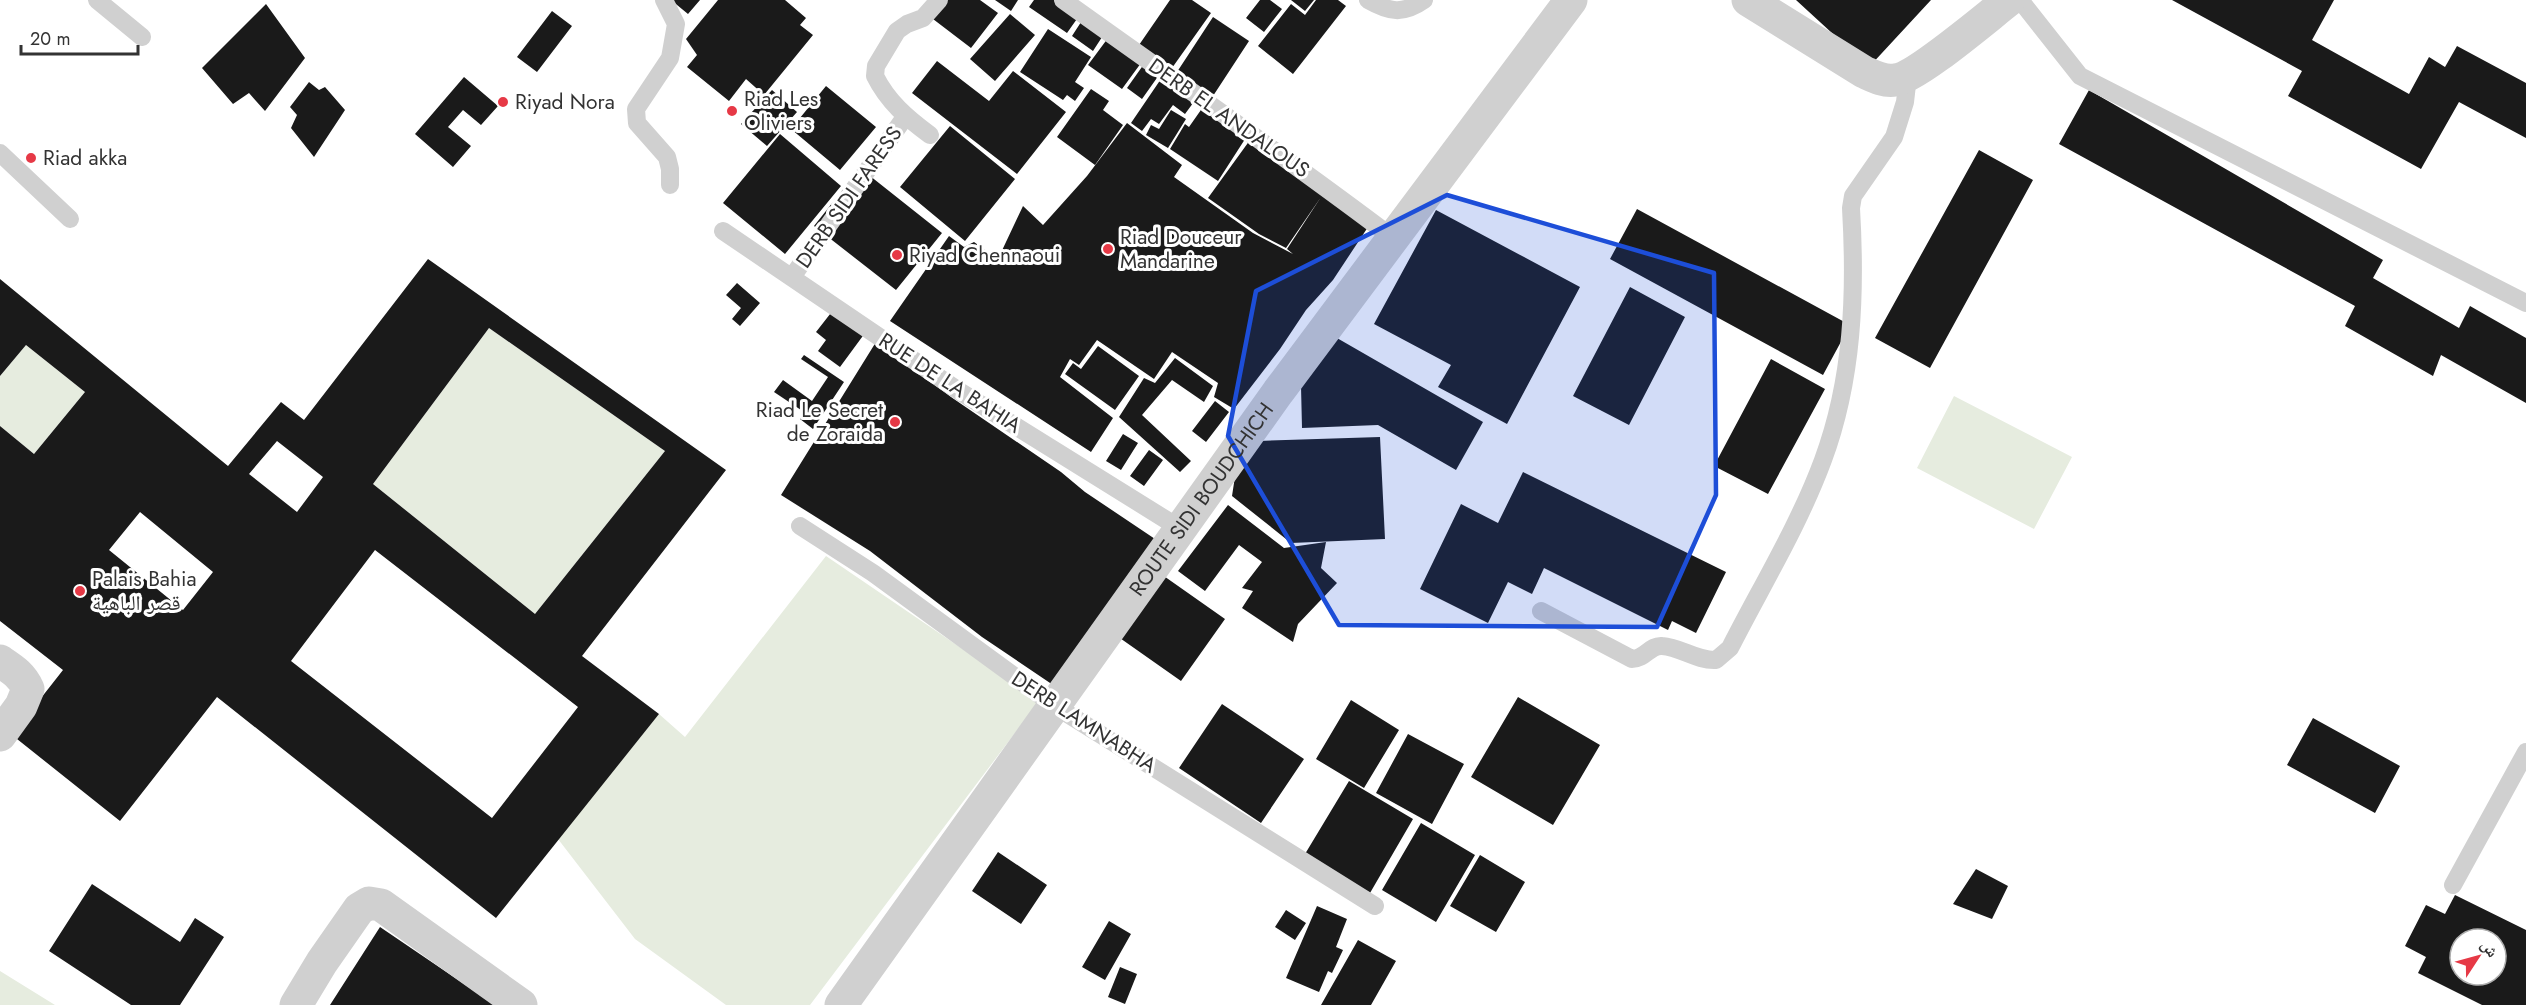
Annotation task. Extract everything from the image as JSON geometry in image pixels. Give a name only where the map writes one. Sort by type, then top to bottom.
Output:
[{"type":"street","name":"ROUTE SIDI BOUDCHICH","points":[[841,1005],[1278,392],[1571,0]]},
{"type":"street","points":[[1748,0],[1863,72],[1880,79],[1894,81],[1908,76],[2009,0]]},
{"type":"street","points":[[0,661],[17,672],[24,680],[28,690],[21,706],[0,735]]},
{"type":"street","points":[[296,1005],[355,914],[364,904],[369,903],[381,905],[521,1005]]},
{"type":"lane","points":[[97,0],[142,37]]},
{"type":"lane","points":[[664,0],[676,24],[670,58],[636,109],[637,123],[667,157],[670,185]]},
{"type":"lane","name":"DERB SIDI FARESS","points":[[930,135],[905,117],[881,88],[875,76],[876,66],[897,31],[923,18],[939,0]]},
{"type":"lane","name":"DERB EL ANDALOUS","points":[[1063,0],[1279,152],[1393,238]]},
{"type":"lane","points":[[1368,0],[1387,11],[1413,8],[1424,0]]},
{"type":"lane","points":[[2020,0],[2080,76],[2526,303]]},
{"type":"lane","points":[[1541,611],[1632,658],[1638,658],[1652,648],[1662,646],[1702,659],[1716,660],[1730,648],[1803,507],[1823,460],[1838,411],[1848,361],[1853,309],[1851,208],[1853,196],[1894,137],[1905,102],[1908,76]]},
{"type":"lane","name":"DERB SIDI FARESS","points":[[792,277],[905,117]]},
{"type":"lane","points":[[0,153],[70,219]]},
{"type":"lane","name":"RUE DE LA BAHIA","points":[[723,231],[959,391],[1181,529]]},
{"type":"lane","name":"DERB LAMNABHA","points":[[800,526],[873,573],[1055,706],[1375,906]]},
{"type":"lane","points":[[2453,885],[2526,752]]},
{"type":"highlighted area","points":[[1447,195],[1714,273],[1716,495],[1657,627],[1339,625],[1228,436],[1256,291]]},
{"type":"shaded area","points":[[489,328],[665,451],[535,614],[373,484]]},
{"type":"shaded area","points":[[26,345],[85,392],[34,454],[0,426],[0,376]]},
{"type":"shaded area","points":[[1954,396],[2072,457],[2034,529],[1917,468]]},
{"type":"shaded area","points":[[826,556],[1039,701],[810,1005],[726,1005],[635,939],[558,839],[659,714],[685,737]]},
{"type":"shaded area","points":[[0,971],[55,1005],[0,1005]]},
{"type":"building","points":[[671,0],[700,0],[688,14]]},
{"type":"building","points":[[718,0],[785,0],[806,18],[800,25],[813,35],[764,95],[746,79],[729,101],[687,67],[697,55],[686,39]]},
{"type":"building","points":[[947,0],[980,0],[998,13],[971,48],[933,19]]},
{"type":"building","points":[[995,0],[1018,0],[1011,11]]},
{"type":"building","points":[[1034,0],[1055,0],[1079,16],[1067,33],[1029,7]]},
{"type":"building","points":[[1170,0],[1192,0],[1211,13],[1172,68],[1139,45]]},
{"type":"building","points":[[1260,0],[1270,0],[1282,9],[1264,32],[1246,18]]},
{"type":"building","points":[[1291,0],[1314,0],[1305,11]]},
{"type":"building","points":[[1316,0],[1338,0],[1346,6],[1293,74],[1258,46],[1291,4],[1305,15]]},
{"type":"building","points":[[1796,0],[1931,0],[1869,67]]},
{"type":"building","points":[[2172,0],[2334,0],[2312,40],[2409,94],[2429,57],[2445,67],[2457,46],[2526,83],[2526,138],[2459,102],[2421,169],[2288,96],[2302,71]]},
{"type":"building","points":[[266,4],[305,58],[265,111],[249,93],[233,104],[202,68]]},
{"type":"building","points":[[552,11],[572,26],[537,72],[517,57]]},
{"type":"building","points":[[1010,14],[1035,35],[995,81],[970,59]]},
{"type":"building","points":[[1213,17],[1249,41],[1213,96],[1177,72]]},
{"type":"building","points":[[1083,19],[1104,34],[1093,51],[1072,36]]},
{"type":"building","points":[[1048,29],[1091,57],[1075,82],[1084,88],[1075,101],[1067,95],[1063,100],[1020,72]]},
{"type":"building","points":[[1108,38],[1141,63],[1122,89],[1088,65]]},
{"type":"building","points":[[937,61],[989,101],[1013,71],[1066,112],[1017,174],[912,93]]},
{"type":"building","points":[[1144,64],[1159,75],[1142,99],[1127,88]]},
{"type":"building","points":[[1163,76],[1196,99],[1185,114],[1173,105],[1159,124],[1151,119],[1142,131],[1131,123]]},
{"type":"building","points":[[464,77],[498,106],[481,125],[463,110],[448,127],[471,146],[453,167],[415,134]]},
{"type":"building","points":[[309,82],[319,90],[325,87],[345,110],[314,157],[291,128],[297,115],[290,107]]},
{"type":"building","points":[[826,86],[876,127],[840,170],[791,129]]},
{"type":"building","points":[[1091,89],[1109,101],[1103,110],[1123,125],[1095,165],[1057,137]]},
{"type":"building","points":[[772,90],[797,112],[767,146],[741,124]]},
{"type":"building","points":[[2089,90],[2383,260],[2373,278],[2459,328],[2470,306],[2526,338],[2526,403],[2441,355],[2433,376],[2345,326],[2355,306],[2059,144]]},
{"type":"building","points":[[1203,107],[1247,136],[1218,181],[1170,149],[1185,124],[1189,127]]},
{"type":"building","points":[[1171,110],[1186,119],[1168,148],[1146,135],[1151,125],[1159,129]]},
{"type":"building","points":[[1127,123],[1182,165],[1174,177],[1253,233],[1293,254],[1287,249],[1321,197],[1286,248],[1259,234],[1208,198],[1250,140],[1368,227],[1333,280],[1306,310],[1280,349],[1234,409],[1214,397],[1218,383],[1172,352],[1154,379],[1097,340],[1079,365],[1070,359],[1060,377],[1113,418],[1091,452],[890,321],[949,236],[964,247],[974,242],[998,259],[1023,206],[1043,225],[1087,176]]},
{"type":"building","points":[[950,126],[1015,179],[965,241],[900,187]]},
{"type":"building","points":[[780,134],[841,186],[785,254],[723,203]]},
{"type":"building","points":[[1979,150],[2033,180],[1930,368],[1875,338]]},
{"type":"building","points":[[860,168],[942,233],[896,290],[814,226]]},
{"type":"building","points":[[1637,209],[1850,325],[1823,375],[1610,259]]},
{"type":"building","points":[[1436,210],[1580,287],[1507,424],[1438,387],[1451,365],[1374,324]]},
{"type":"building","name":"Palais Bahia قصر الباهية","points":[[428,259],[726,470],[582,656],[659,714],[496,918],[217,697],[120,821],[12,735],[63,670],[0,621],[0,426],[34,454],[85,392],[26,345],[0,376],[0,279],[228,466],[281,402],[304,420]],"holes":[[[489,328],[665,451],[535,614],[373,484]],[[277,441],[323,477],[297,512],[249,474]],[[140,512],[213,572],[183,610],[109,550]],[[375,550],[578,707],[492,818],[291,661]]]},
{"type":"building","points":[[737,283],[760,303],[740,326],[732,319],[741,308],[726,295]]},
{"type":"building","points":[[1630,287],[1685,317],[1629,425],[1573,396]]},
{"type":"building","points":[[834,309],[865,333],[840,367],[818,351],[826,340],[816,332]]},
{"type":"building","points":[[1330,334],[1483,422],[1456,470],[1378,425],[1302,428],[1301,386]]},
{"type":"building","points":[[876,342],[951,397],[1061,472],[1085,492],[1164,545],[1056,687],[982,637],[870,551],[781,495]]},
{"type":"building","points":[[1098,346],[1139,376],[1115,410],[1065,374],[1073,363],[1081,369]]},
{"type":"building","points":[[804,355],[844,382],[813,429],[800,419],[804,412],[774,392],[783,380],[812,401],[828,377],[801,359]]},
{"type":"building","points":[[1175,358],[1213,386],[1204,402],[1172,380],[1142,415],[1191,461],[1180,472],[1119,417],[1144,378],[1155,383]]},
{"type":"building","points":[[1771,359],[1825,389],[1768,494],[1714,466]]},
{"type":"building","points":[[1215,401],[1229,412],[1206,442],[1192,431]]},
{"type":"building","points":[[1123,434],[1138,443],[1121,470],[1106,461]]},
{"type":"building","points":[[1380,437],[1385,539],[1291,543],[1232,496],[1236,470],[1258,441]]},
{"type":"building","points":[[1149,450],[1163,460],[1144,486],[1130,476]]},
{"type":"building","points":[[1523,472],[1726,572],[1696,633],[1672,621],[1668,630],[1544,568],[1532,594],[1508,582],[1488,623],[1420,589],[1461,504],[1498,523]]},
{"type":"building","points":[[1228,505],[1284,548],[1326,542],[1321,568],[1337,583],[1298,624],[1293,642],[1242,608],[1253,591],[1242,588],[1262,562],[1239,545],[1205,591],[1178,571]]},
{"type":"building","points":[[1161,574],[1225,619],[1181,681],[1117,636]]},
{"type":"building","points":[[1518,697],[1600,745],[1553,825],[1471,777]]},
{"type":"building","points":[[1351,700],[1399,730],[1364,788],[1316,759]]},
{"type":"building","points":[[1222,704],[1304,759],[1261,823],[1179,768]]},
{"type":"building","points":[[2313,718],[2400,766],[2375,813],[2287,765]]},
{"type":"building","points":[[1408,734],[1464,764],[1432,824],[1376,793]]},
{"type":"building","points":[[1349,781],[1413,819],[1370,893],[1305,854]]},
{"type":"building","points":[[1421,823],[1475,855],[1436,922],[1382,890]]},
{"type":"building","points":[[998,852],[1047,885],[1021,924],[972,891]]},
{"type":"building","points":[[1480,855],[1525,882],[1496,932],[1450,906]]},
{"type":"building","points":[[1976,869],[2008,886],[1992,919],[1953,904]]},
{"type":"building","points":[[92,884],[180,942],[195,918],[224,937],[180,1005],[131,1005],[49,951]]},
{"type":"building","points":[[2455,895],[2526,930],[2526,1005],[2482,1005],[2418,973],[2426,957],[2405,946],[2426,905],[2445,914]]},
{"type":"building","points":[[1317,906],[1347,919],[1336,947],[1343,950],[1332,973],[1328,971],[1319,992],[1286,978]]},
{"type":"building","points":[[1286,910],[1306,923],[1295,940],[1275,927]]},
{"type":"building","points":[[1109,921],[1131,934],[1105,980],[1082,967]]},
{"type":"building","points":[[380,927],[495,1005],[330,1005]]},
{"type":"building","points":[[1358,940],[1396,961],[1371,1005],[1321,1005]]},
{"type":"building","points":[[1120,967],[1137,974],[1125,1004],[1108,997]]},
{"type":"place","name":"Riyad Nora","points":[[503,102]]},
{"type":"place","name":"Riad Les Oliviers","points":[[732,111]]},
{"type":"place","name":"Riad akka","points":[[31,158]]},
{"type":"place","name":"Riad Douceur Mandarine","points":[[1108,249]]},
{"type":"place","name":"Riyad Chennaoui","points":[[897,255]]},
{"type":"place","name":"Riad Le Secret de Zoraida","points":[[895,422]]},
{"type":"place","name":"Palais Bahia قصر الباهية","points":[[80,591]]}]
